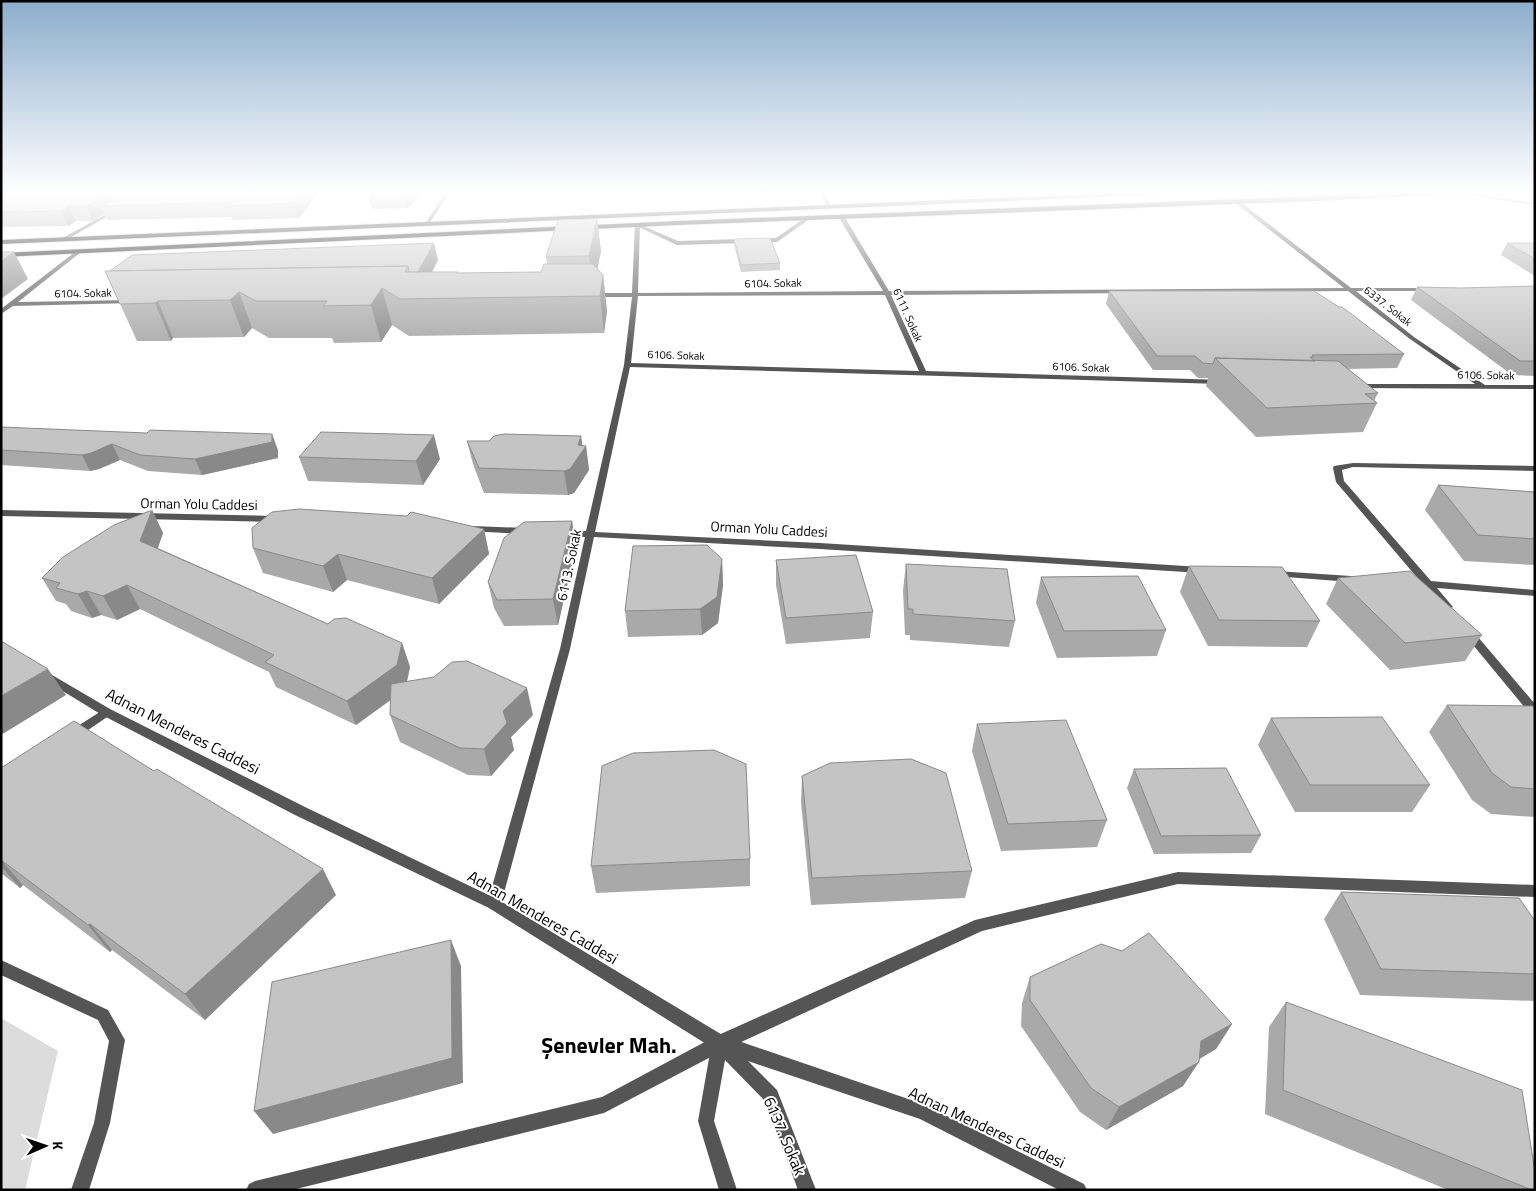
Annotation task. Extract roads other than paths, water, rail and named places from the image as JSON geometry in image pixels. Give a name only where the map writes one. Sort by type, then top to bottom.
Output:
[{"type":"highway","points":[[1,254],[191,247]]},
{"type":"street","name":"6113. Sokak","points":[[494,904],[564,649],[627,365],[635,294],[636,247]]},
{"type":"street","name":"6111. Sokak","points":[[859,247],[886,292],[923,373]]},
{"type":"street","name":"6337. Sokak","points":[[1295,247],[1412,338],[1482,386]]},
{"type":"street","points":[[1,312],[79,252]]},
{"type":"street","name":"6104. Sokak","points":[[586,295],[1437,289]]},
{"type":"street","name":"6104. Sokak","points":[[11,304],[140,302]]},
{"type":"street","name":"6106. Sokak","points":[[627,365],[1232,383]]},
{"type":"street","name":"6106. Sokak","points":[[1350,386],[1535,387]]},
{"type":"street","points":[[1535,469],[1353,465],[1336,468],[1340,482],[1429,584],[1535,712]]},
{"type":"street","name":"Orman Yolu Caddesi","points":[[1,513],[280,519]]},
{"type":"street","name":"Orman Yolu Caddesi","points":[[460,528],[820,546],[1213,570]]},
{"type":"street","points":[[1262,574],[1360,580]]},
{"type":"street","points":[[1399,582],[1535,593]]},
{"type":"street","name":"Adnan Menderes Caddesi","points":[[33,668],[106,712],[300,811],[494,904],[720,1043],[923,1112],[1078,1190]]},
{"type":"street","points":[[66,739],[106,712]]},
{"type":"street","points":[[255,1190],[604,1105],[720,1043],[980,925],[1178,878],[1535,891]]},
{"type":"street","points":[[1,967],[102,1016],[117,1040],[102,1123],[80,1190]]},
{"type":"street","points":[[720,1043],[706,1121],[728,1190]]},
{"type":"street","name":"6137. Sokak","points":[[720,1043],[771,1096],[807,1190]]},
{"type":"district","name":"Şenevler Mah.","points":[[609,1045]]}]
